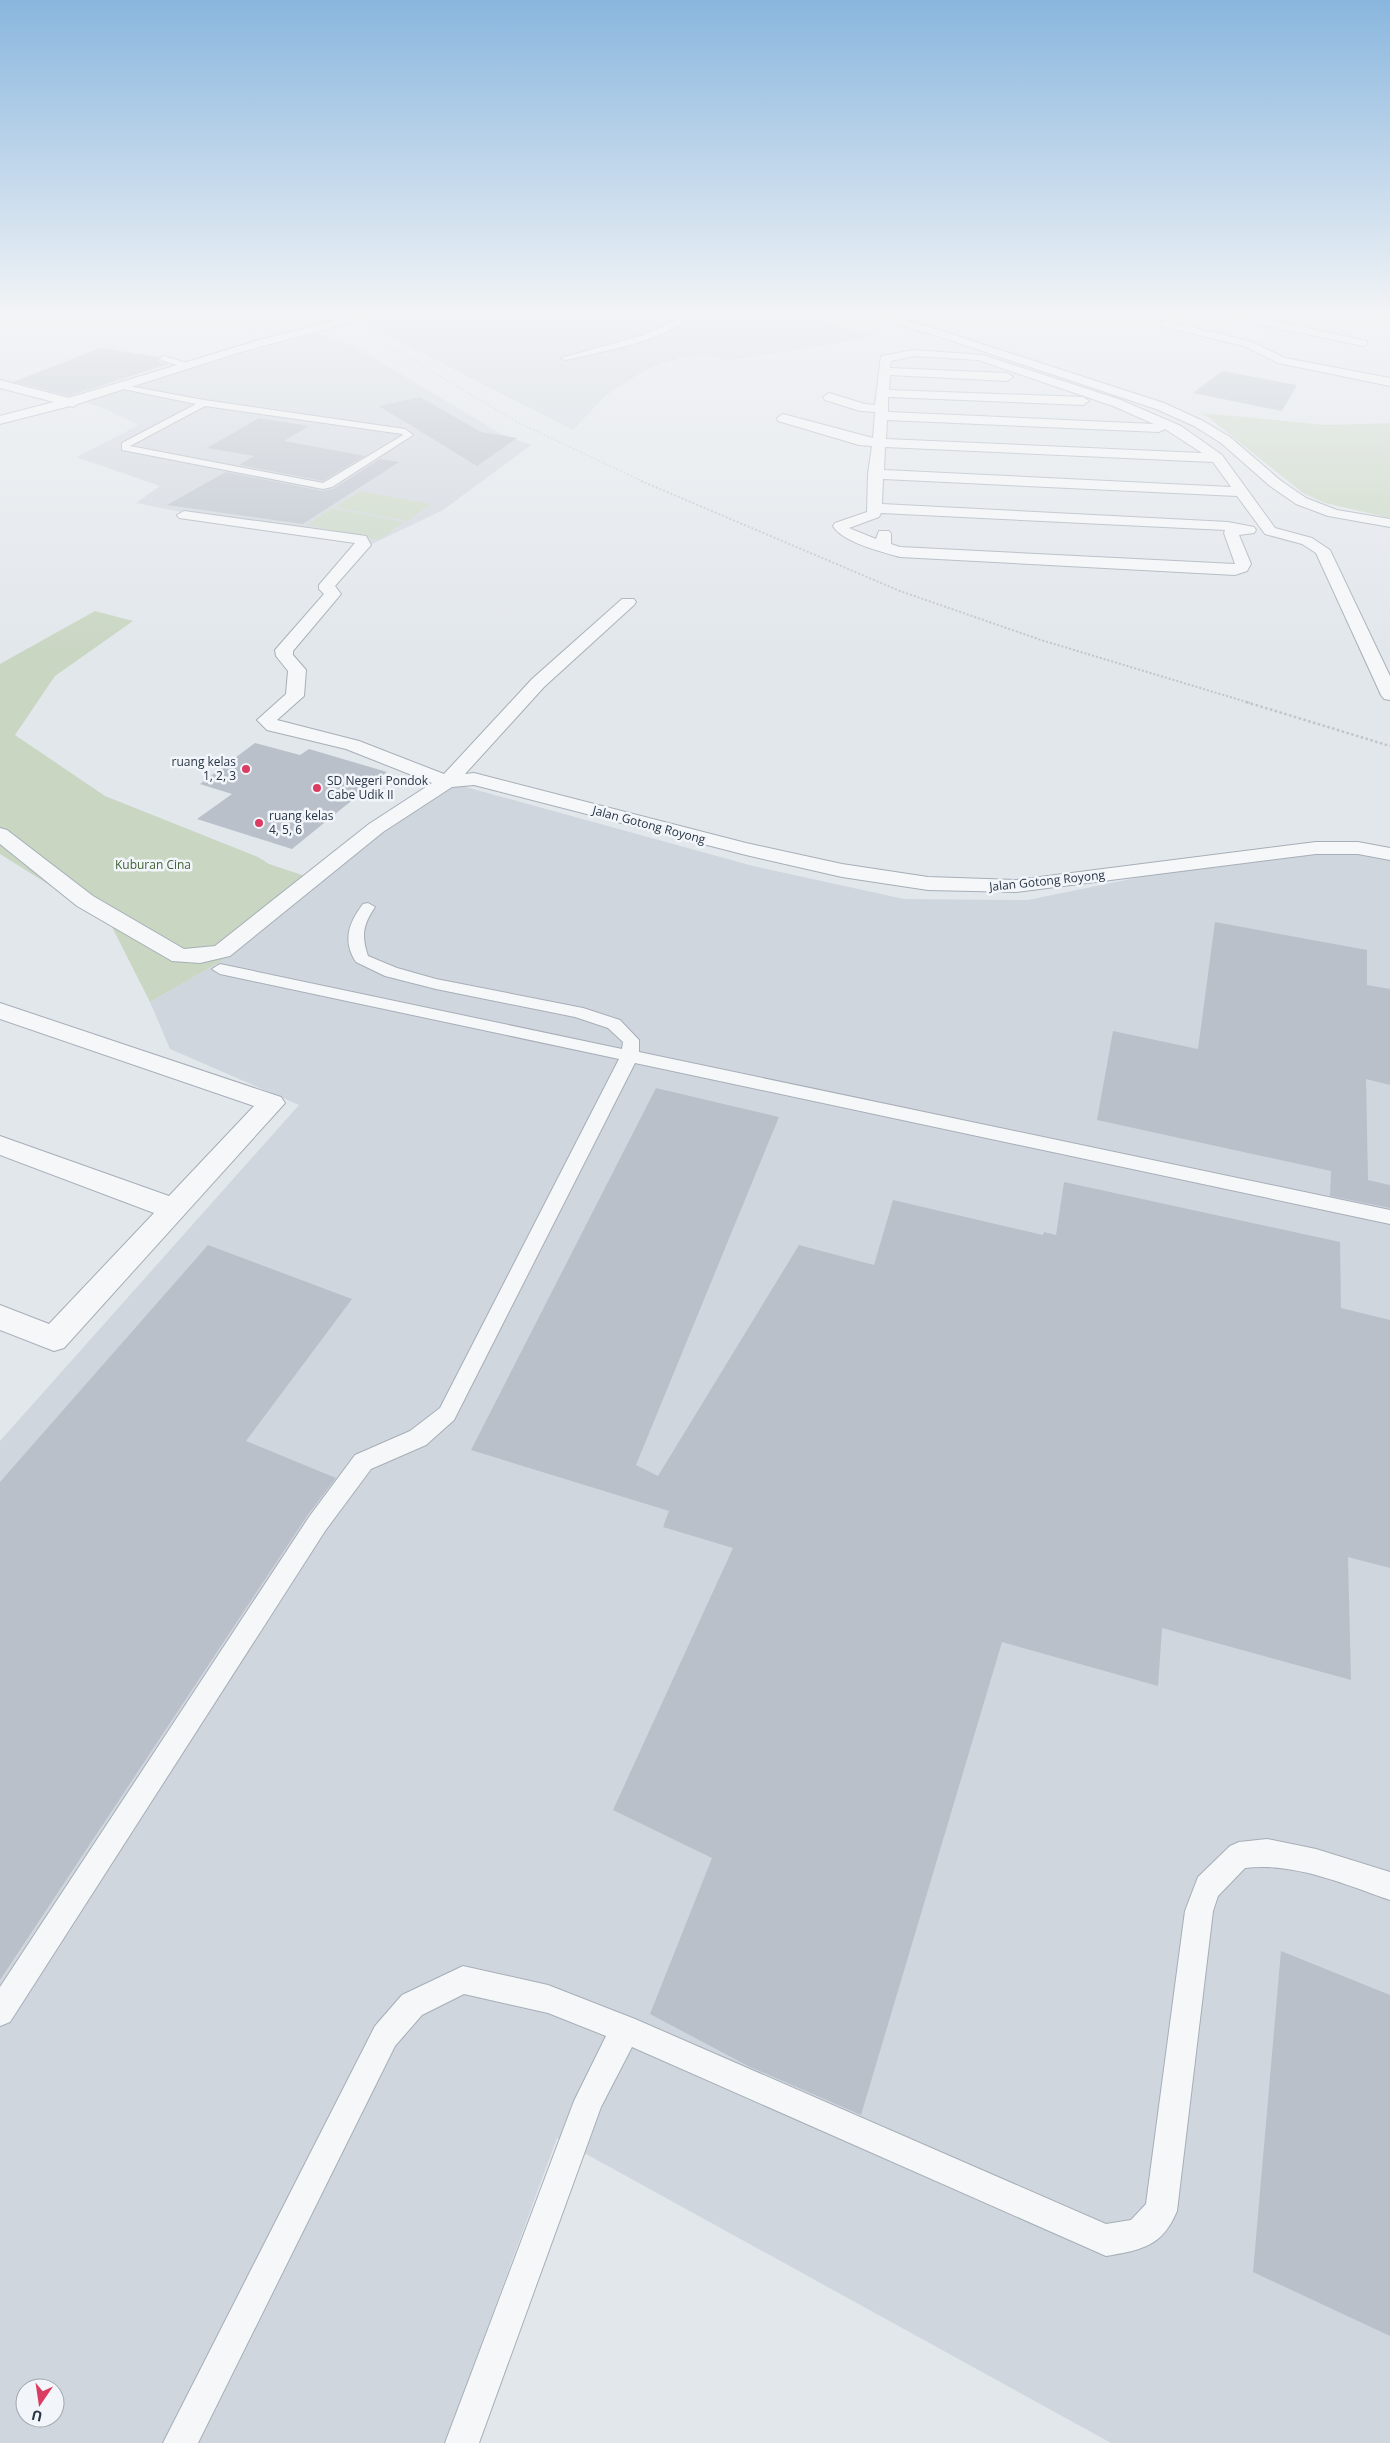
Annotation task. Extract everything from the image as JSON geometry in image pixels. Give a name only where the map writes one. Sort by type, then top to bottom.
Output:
[{"type":"street","points":[[803,424],[857,440],[886,443],[1217,458]]},
{"type":"street","points":[[885,424],[886,443],[880,511],[883,544],[887,550]]},
{"type":"street","points":[[1079,424],[1176,429]]},
{"type":"street","points":[[1165,424],[1176,429],[1217,458],[1270,531]]},
{"type":"street","points":[[1198,424],[1232,445],[1286,492],[1302,502],[1346,515],[1390,524]]},
{"type":"street","points":[[1213,424],[1241,443],[1296,490],[1311,500],[1354,513],[1390,520]]},
{"type":"street","points":[[882,474],[1242,492]]},
{"type":"street","points":[[1235,532],[1243,564],[1242,568],[887,550],[843,531],[840,526],[880,511],[1235,532],[1270,531],[1307,541],[1322,550],[1390,695]]},
{"type":"street","points":[[184,515],[361,539],[363,544],[327,585],[327,589],[333,594],[284,650],[284,656],[296,670],[295,696],[266,720],[274,726],[352,745],[447,782],[538,683],[628,602]]},
{"type":"street","name":"Jalan Gotong Royong","points":[[0,834],[85,901],[180,956],[200,956],[222,951],[376,828],[447,782],[474,779],[726,845],[835,869],[944,886],[980,888],[1016,886],[1316,848],[1358,848],[1390,854]]},
{"type":"street","points":[[0,1011],[272,1102],[54,1339],[0,1317]]},
{"type":"street","points":[[0,1145],[174,1209]]},
{"type":"lane","points":[[164,424],[125,445],[124,448],[329,486],[409,435],[405,432],[350,424]]},
{"type":"lane","points":[[0,2012],[317,1524],[363,1462],[418,1438],[447,1414],[630,1055],[630,1040],[614,1024],[539,1004],[436,984],[391,972],[361,959],[354,938],[356,922],[368,907]]},
{"type":"lane","points":[[220,969],[1390,1217]]},
{"type":"lane","points":[[180,2443],[385,2036],[412,2005],[463,1980],[548,1999],[625,2029],[1106,2240],[1139,2235],[1161,2211],[1199,1911],[1208,1887],[1239,1855],[1267,1852],[1316,1862],[1390,1886]]},
{"type":"lane","points":[[462,2443],[589,2101],[625,2029]]},
{"type":"shaded area","points":[[137,424],[484,424],[501,434],[531,445],[443,510],[370,545],[236,523],[136,503],[160,486],[76,457],[139,425]]},
{"type":"shaded area","points":[[561,424],[579,424],[573,430]]},
{"type":"shaded area","points":[[455,784],[753,866],[904,899],[1028,900],[1292,846],[1390,850],[1390,2443],[1111,2443],[557,2138],[445,2443],[0,2443],[0,1441],[299,1105],[170,1049],[150,1002],[235,953],[371,833]]},
{"type":"green space","points":[[1217,424],[1390,424],[1390,518],[1325,503],[1303,493]]},
{"type":"green space","points":[[360,491],[431,504],[407,521],[335,507]]},
{"type":"green space","points":[[332,508],[404,522],[379,540],[306,525]]},
{"type":"green space","name":"Kuburan Cina","points":[[95,611],[133,621],[55,676],[15,735],[105,796],[258,857],[269,864],[317,880],[235,953],[150,1002],[110,923],[0,854],[0,664]]},
{"type":"building","points":[[249,424],[297,424],[309,426],[284,441],[365,456],[323,481],[239,465],[254,456],[207,448]]},
{"type":"building","points":[[408,424],[467,424],[481,432],[517,438],[477,466]]},
{"type":"building","points":[[380,459],[399,462],[303,524],[167,505],[226,472],[323,491],[333,489]]},
{"type":"building","points":[[255,743],[300,755],[309,749],[387,772],[292,849],[197,819],[232,794],[200,784]]},
{"type":"building","points":[[1215,922],[1367,950],[1367,985],[1390,989],[1390,1085],[1366,1079],[1368,1180],[1390,1185],[1390,1208],[1330,1196],[1331,1171],[1097,1120],[1113,1031],[1198,1049]]},
{"type":"building","points":[[656,1088],[779,1117],[636,1465],[658,1476],[799,1245],[874,1265],[893,1200],[1043,1235],[1044,1232],[1056,1235],[1064,1182],[1340,1242],[1341,1308],[1390,1320],[1390,1568],[1348,1557],[1351,1680],[1162,1628],[1158,1686],[1002,1642],[861,2115],[748,2066],[650,2014],[712,1858],[613,1810],[733,1548],[663,1527],[669,1511],[471,1450]]},
{"type":"building","points":[[208,1245],[352,1299],[246,1441],[336,1478],[307,1516],[0,1980],[0,1482]]},
{"type":"building","points":[[1281,1951],[1390,1995],[1390,2336],[1253,2272]]},
{"type":"place","name":"ruang kelas 1, 2, 3","points":[[246,769]]},
{"type":"place","name":"SD Negeri Pondok Cabe Udik II","points":[[317,788]]},
{"type":"place","name":"ruang kelas 4, 5, 6","points":[[259,823]]}]
